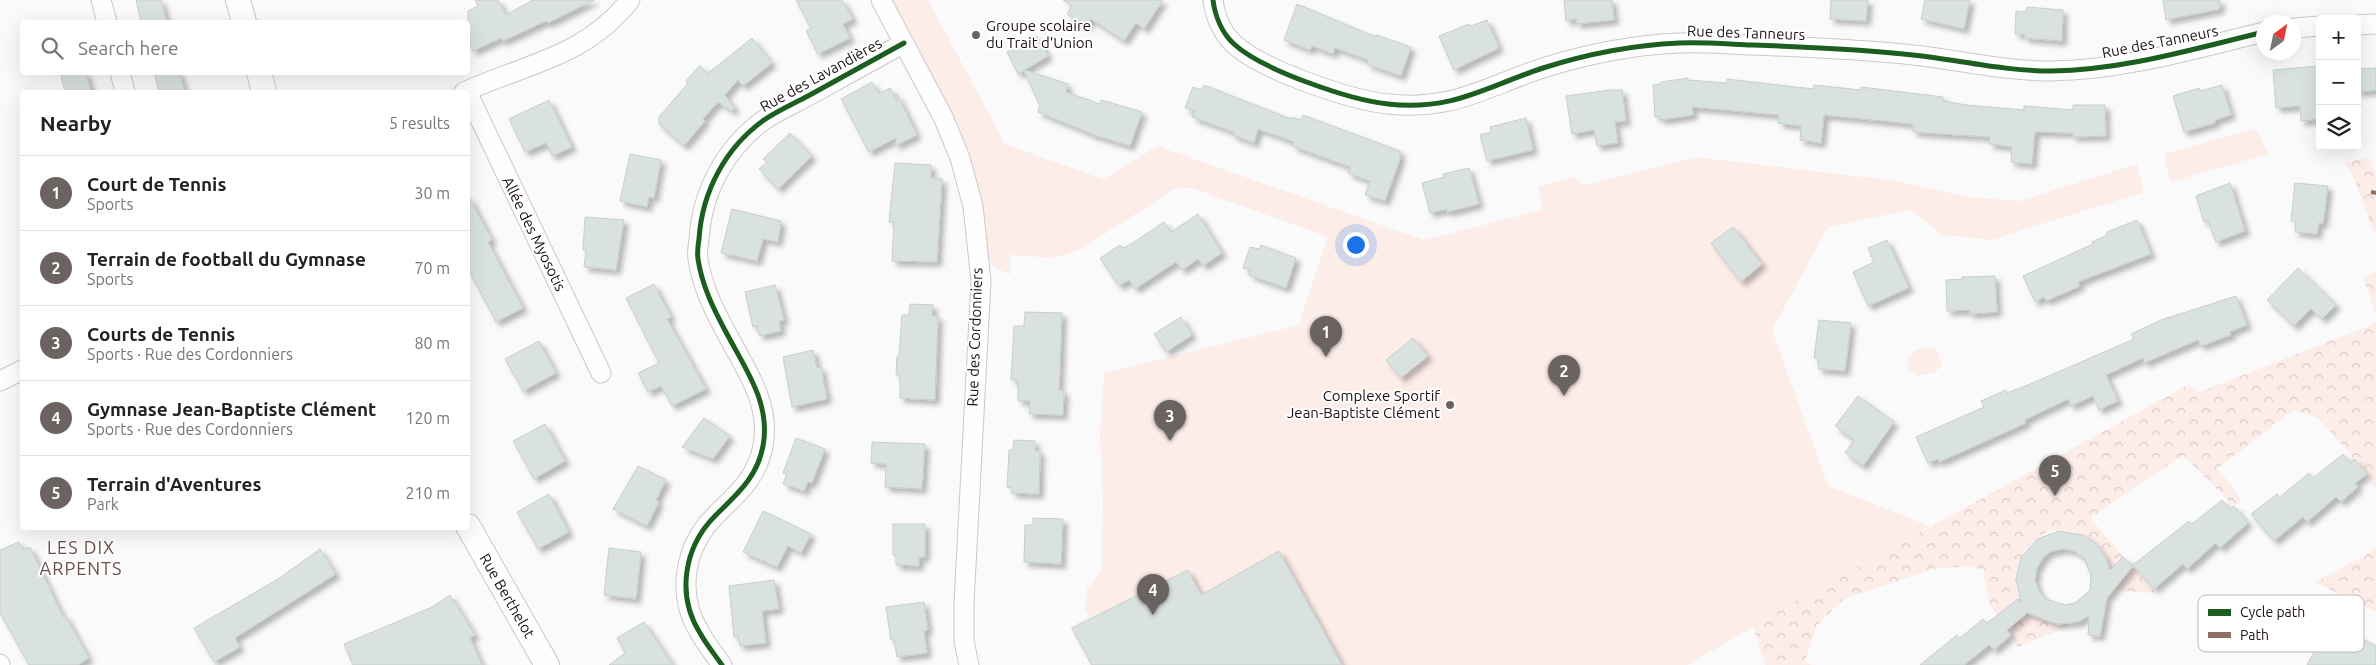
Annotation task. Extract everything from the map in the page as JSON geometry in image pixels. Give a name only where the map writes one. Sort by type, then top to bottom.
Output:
[{"type":"street","points":[[101,0],[106,20]]},
{"type":"street","points":[[238,0],[243,20]]},
{"type":"street","points":[[470,91],[566,52],[591,38],[614,20],[630,0]]},
{"type":"street","name":"Rue des Cordonniers","points":[[881,0],[944,119],[960,158],[973,206],[980,281],[964,604],[964,641],[968,665]]},
{"type":"street","name":"Rue des Tanneurs","points":[[1213,0],[1218,23],[1232,43],[1256,61],[1361,99],[1412,106],[1435,105],[1472,96],[1508,80],[1582,55],[1680,43],[1838,49],[1914,55],[1995,67],[2053,71],[2132,64],[2199,50],[2256,34]]},
{"type":"street","points":[[2361,24],[2376,24]]},
{"type":"street","points":[[2301,27],[2316,26]]},
{"type":"street","name":"Rue des Lavandières","points":[[722,665],[699,632],[689,609],[685,587],[687,570],[691,552],[702,530],[741,492],[758,464],[765,429],[761,398],[709,300],[697,257],[700,220],[710,187],[727,155],[744,136],[765,119],[904,43]]},
{"type":"street","points":[[121,75],[124,90]]},
{"type":"street","points":[[260,75],[264,90]]},
{"type":"street","name":"Allée des Myosotis","points":[[470,101],[602,373]]},
{"type":"street","points":[[0,381],[20,371]]},
{"type":"street","name":"Rue Berthelot","points":[[470,530],[547,665]]},
{"type":"green space","name":"Complexe Sportif Jean-Baptiste Clément","points":[[892,0],[928,0],[1005,144],[1105,180],[1157,146],[1424,240],[1543,210],[1538,187],[1572,177],[1584,185],[1696,157],[1896,181],[1968,197],[2020,201],[2137,164],[2144,192],[1991,240],[1943,235],[1909,210],[1828,227],[1772,330],[1828,486],[1930,526],[1687,665],[1091,665],[1070,627],[1089,617],[1085,608],[1087,588],[1093,584],[1101,569],[1103,505],[1100,436],[1104,373],[1299,325],[1336,304],[1299,324],[1328,237],[1192,188],[1174,189],[1083,248],[1055,258],[1010,255],[1010,275],[993,266],[987,256],[985,229],[969,151],[957,122]]},
{"type":"green space","points":[[2256,128],[2268,154],[2170,182],[2164,154]]},
{"type":"green space","points":[[2368,157],[2376,174],[2376,237],[2354,179],[2345,163]]},
{"type":"green space","points":[[2376,272],[2376,314],[2363,277]]},
{"type":"green space","points":[[2376,323],[2376,490],[2367,474],[2319,418],[2293,410],[2218,468],[2242,501],[2234,506],[2183,455],[2090,518],[2156,593],[2109,590],[2109,568],[2101,549],[2096,544],[2090,539],[2067,530],[2046,533],[2029,544],[2019,562],[2016,581],[2022,601],[2039,617],[2069,626],[2018,647],[1989,603],[1983,570],[1968,566],[1933,569],[1844,599],[1817,625],[1805,661],[1812,665],[1765,665],[1753,626],[1761,620],[2188,385],[2200,392]]},
{"type":"green space","points":[[1927,347],[1937,350],[1942,365],[1934,373],[1916,376],[1909,370],[1908,358],[1916,350]]},
{"type":"green space","points":[[2376,548],[2376,612],[2364,606],[2364,595],[2341,595],[2315,582],[2365,556]]},
{"type":"building","points":[[136,0],[161,0],[166,20],[141,20]]},
{"type":"building","points":[[475,0],[498,0],[506,15],[533,0],[594,0],[548,23],[546,21],[503,41],[501,38],[473,51],[470,44],[468,11],[478,6]]},
{"type":"building","points":[[796,0],[842,0],[853,19],[843,24],[850,38],[818,54],[806,31],[811,28]]},
{"type":"building","points":[[1063,0],[1163,0],[1144,29],[1136,23],[1124,41],[1091,19],[1086,27],[1067,14],[1072,6]]},
{"type":"building","points":[[1564,0],[1612,0],[1614,20],[1577,24],[1576,19],[1566,21]]},
{"type":"building","points":[[1831,0],[1868,0],[1866,21],[1830,19]]},
{"type":"building","points":[[1925,0],[1970,0],[1964,29],[1921,19]]},
{"type":"building","points":[[2163,0],[2220,0],[2220,9],[2166,20]]},
{"type":"building","points":[[1297,4],[1376,37],[1376,35],[1411,47],[1401,76],[1367,64],[1368,60],[1335,48],[1333,54],[1312,46],[1310,50],[1284,40]]},
{"type":"building","points":[[2027,7],[2063,10],[2062,41],[2025,38],[2025,34],[2015,34],[2016,11],[2026,12]]},
{"type":"building","points":[[1487,20],[1499,48],[1454,70],[1439,36],[1469,24],[1471,26]]},
{"type":"building","points":[[1037,36],[1048,56],[1025,70],[1068,84],[1066,92],[1100,104],[1101,100],[1142,112],[1130,146],[1090,134],[1038,112],[1040,106],[1024,71],[1018,74],[1007,52]]},
{"type":"building","points":[[752,38],[772,63],[743,86],[738,80],[725,95],[735,108],[732,111],[718,102],[684,146],[659,124],[659,117],[688,83],[686,81],[700,65],[707,74]]},
{"type":"building","points":[[2316,66],[2316,119],[2301,121],[2300,106],[2276,108],[2273,70]]},
{"type":"building","points":[[2376,68],[2376,90],[2361,92],[2361,69]]},
{"type":"building","points":[[61,75],[87,75],[90,90],[64,90]]},
{"type":"building","points":[[155,75],[180,75],[184,90],[158,90]]},
{"type":"building","points":[[1688,78],[1688,80],[1727,83],[1727,79],[1813,89],[1814,85],[1861,90],[1861,87],[1943,97],[1943,101],[1966,105],[2024,110],[2024,106],[2073,110],[2073,105],[2105,105],[2106,136],[2073,137],[2073,133],[2035,132],[2032,164],[2011,162],[2012,147],[1989,144],[1990,137],[1913,132],[1913,124],[1824,115],[1821,143],[1800,140],[1801,126],[1778,123],[1779,115],[1692,107],[1693,115],[1661,120],[1660,116],[1655,117],[1653,85]]},
{"type":"building","points":[[872,82],[879,94],[890,88],[897,101],[897,94],[917,135],[895,146],[896,138],[869,152],[841,99]]},
{"type":"building","points":[[1204,85],[1291,119],[1292,117],[1301,120],[1303,115],[1400,151],[1400,159],[1385,201],[1365,195],[1370,181],[1348,173],[1350,167],[1292,146],[1294,142],[1258,129],[1254,143],[1232,135],[1234,132],[1192,117],[1195,111],[1185,108],[1193,87],[1202,90]]},
{"type":"building","points":[[2222,85],[2231,115],[2215,120],[2215,123],[2184,132],[2173,96],[2199,88],[2200,91]]},
{"type":"building","points":[[1622,90],[1626,121],[1615,122],[1618,143],[1597,146],[1594,130],[1572,134],[1566,96]]},
{"type":"building","points":[[549,100],[572,147],[552,156],[546,143],[525,152],[509,119]]},
{"type":"building","points":[[1526,118],[1533,150],[1487,161],[1480,135],[1491,132],[1490,127]]},
{"type":"building","points":[[790,133],[812,156],[778,189],[759,169],[767,162],[763,159]]},
{"type":"building","points":[[630,154],[661,160],[654,198],[649,197],[647,207],[620,201]]},
{"type":"building","points":[[895,163],[931,165],[931,178],[942,179],[937,262],[892,261],[894,222],[889,222]]},
{"type":"building","points":[[1469,168],[1479,204],[1447,212],[1447,209],[1430,213],[1422,183],[1444,177],[1443,174]]},
{"type":"building","points":[[2230,183],[2245,231],[2216,242],[2208,221],[2204,222],[2196,196]]},
{"type":"building","points":[[2295,183],[2328,186],[2323,224],[2319,223],[2317,234],[2295,232],[2296,221],[2291,221]]},
{"type":"building","points":[[470,199],[492,240],[488,242],[523,308],[496,322],[470,273]]},
{"type":"building","points":[[732,209],[781,221],[778,242],[763,239],[757,261],[721,253]]},
{"type":"building","points":[[1198,214],[1222,253],[1203,266],[1198,259],[1182,270],[1176,262],[1135,289],[1129,280],[1119,286],[1100,258],[1120,245],[1123,248],[1131,244],[1164,222],[1171,232]]},
{"type":"building","points":[[585,217],[624,220],[616,270],[584,267],[586,250],[583,250]]},
{"type":"building","points":[[2137,220],[2151,254],[2078,282],[2080,286],[2046,301],[2044,297],[2035,302],[2023,276],[2093,244],[2092,242],[2107,235],[2107,232]]},
{"type":"building","points":[[1733,227],[1762,264],[1741,282],[1711,243]]},
{"type":"building","points":[[1887,240],[1909,288],[1868,306],[1853,272],[1874,262],[1868,248]]},
{"type":"building","points":[[1261,245],[1296,258],[1286,288],[1249,275],[1251,270],[1243,268],[1250,247],[1259,249]]},
{"type":"building","points":[[2298,268],[2336,305],[2322,319],[2311,309],[2294,326],[2267,300]]},
{"type":"building","points":[[1995,276],[1997,312],[1970,314],[1970,310],[1947,311],[1946,280],[1963,279],[1962,277]]},
{"type":"building","points":[[654,284],[671,317],[667,319],[706,389],[672,406],[661,386],[648,392],[638,373],[659,363],[626,298]]},
{"type":"building","points":[[775,285],[784,320],[779,321],[781,331],[760,336],[757,326],[753,327],[745,292]]},
{"type":"building","points":[[2236,296],[2247,325],[2230,332],[2231,335],[2201,346],[2198,340],[2144,363],[2143,358],[2106,375],[2118,401],[2099,410],[2093,396],[2071,406],[2068,399],[2025,420],[2026,423],[1939,462],[1937,459],[1928,463],[1916,437],[1984,407],[1981,401],[2006,390],[2007,393],[2028,385],[2134,339],[2131,334],[2161,320]]},
{"type":"building","points":[[910,304],[933,305],[932,316],[938,316],[935,400],[900,398],[900,375],[896,375],[897,356],[899,356],[902,315],[909,315]]},
{"type":"building","points":[[1025,312],[1062,313],[1059,390],[1064,391],[1063,415],[1029,414],[1030,401],[1018,401],[1018,380],[1011,380],[1014,326],[1024,326]]},
{"type":"building","points":[[1181,317],[1192,335],[1166,352],[1154,334]]},
{"type":"building","points":[[1819,320],[1851,323],[1845,371],[1818,369],[1819,358],[1814,358]]},
{"type":"building","points":[[1413,338],[1428,356],[1401,378],[1386,360]]},
{"type":"building","points":[[539,341],[556,373],[523,391],[505,359]]},
{"type":"building","points":[[813,350],[817,368],[821,367],[827,399],[792,407],[783,357]]},
{"type":"building","points":[[1858,396],[1894,422],[1863,466],[1845,453],[1854,440],[1835,426]]},
{"type":"building","points":[[704,418],[730,436],[713,459],[682,447]]},
{"type":"building","points":[[545,424],[565,461],[534,479],[513,441]]},
{"type":"building","points":[[796,438],[825,449],[812,483],[808,482],[804,491],[783,484],[787,474],[783,473]]},
{"type":"building","points":[[1014,440],[1035,441],[1035,451],[1040,451],[1039,494],[1012,493],[1012,488],[1007,487],[1009,450],[1013,450]]},
{"type":"building","points":[[872,442],[925,444],[922,489],[885,487],[886,464],[871,463]]},
{"type":"building","points":[[2343,454],[2351,463],[2354,459],[2367,474],[2355,483],[2358,487],[2341,502],[2336,497],[2307,522],[2303,517],[2274,541],[2251,514],[2277,494],[2280,497],[2309,473],[2313,478]]},
{"type":"building","points":[[638,466],[666,480],[656,500],[659,502],[647,526],[613,509]]},
{"type":"building","points":[[549,494],[569,532],[538,549],[517,512]]},
{"type":"building","points":[[2222,500],[2230,509],[2234,506],[2248,523],[2220,548],[2216,543],[2187,569],[2183,564],[2154,589],[2133,565],[2189,521],[2192,524]]},
{"type":"building","points":[[763,511],[811,534],[801,553],[788,546],[777,567],[743,552]]},
{"type":"building","points":[[1033,518],[1063,519],[1061,564],[1024,562],[1025,525],[1033,525]]},
{"type":"building","points":[[893,524],[925,524],[925,557],[919,557],[919,566],[896,565],[896,556],[893,555]]},
{"type":"building","points":[[2059,531],[2083,535],[2094,542],[2105,556],[2110,570],[2123,557],[2133,566],[2107,598],[2100,636],[2088,635],[2089,616],[2078,622],[2057,624],[2027,613],[2007,630],[2011,635],[1994,650],[1989,645],[1964,665],[1920,665],[1957,635],[1960,638],[1983,619],[1987,623],[2018,599],[2021,603],[2016,578],[2021,557],[2037,539]],"holes":[[[2062,549],[2074,551],[2084,558],[2091,575],[2090,590],[2075,603],[2065,605],[2046,599],[2040,593],[2035,581],[2037,568],[2044,557],[2050,552]]]},
{"type":"building","points":[[19,542],[23,550],[30,547],[63,617],[65,615],[89,658],[78,665],[29,665],[0,613],[0,550]]},
{"type":"building","points":[[609,548],[641,552],[636,599],[604,595]]},
{"type":"building","points":[[320,549],[336,574],[235,638],[240,647],[214,662],[194,628],[278,579]]},
{"type":"building","points":[[1279,551],[1342,665],[1092,665],[1072,628],[1188,570],[1201,595]]},
{"type":"building","points":[[774,580],[779,609],[762,611],[766,643],[740,646],[738,636],[734,637],[729,586]]},
{"type":"building","points":[[450,595],[475,635],[470,638],[482,665],[353,665],[344,644],[432,607]]},
{"type":"building","points":[[924,602],[928,630],[924,631],[927,653],[897,657],[894,640],[891,640],[886,607]]},
{"type":"building","points":[[644,622],[673,665],[609,665],[625,653],[617,638]]},
{"type":"building","points":[[2364,640],[2376,646],[2376,665],[2307,665],[2314,652],[2364,652]]},
{"type":"marked path","points":[[2371,192],[2376,193]]},
{"type":"cycle path","points":[[1213,0],[1220,24],[1230,40],[1247,54],[1265,64],[1307,82],[1352,97],[1388,104],[1411,105],[1431,104],[1468,96],[1543,68],[1576,58],[1627,48],[1662,44],[1706,43],[1812,47],[1913,55],[2033,71],[2051,71],[2078,70],[2132,63],[2256,34]]},
{"type":"cycle path","points":[[722,665],[702,637],[692,618],[686,587],[687,572],[690,557],[704,528],[745,485],[756,467],[763,446],[765,431],[760,402],[755,388],[709,298],[702,279],[698,251],[705,205],[718,172],[727,158],[750,131],[774,114],[904,43]]},
{"type":"place","name":"Groupe scolaire du Trait d'Union","points":[[976,35]]},
{"type":"place","name":"Court de Tennis","points":[[1326,357]]},
{"type":"place","name":"Terrain de football du Gymnase","points":[[1564,396]]},
{"type":"place","name":"Complexe Sportif Jean-Baptiste Clément","points":[[1450,405]]},
{"type":"place","name":"Courts de Tennis","points":[[1170,441]]},
{"type":"place","name":"Terrain d'Aventures","points":[[2055,496]]},
{"type":"place","name":"Gymnase Jean-Baptiste Clément","points":[[1153,615]]},
{"type":"district","name":"LES DIX ARPENTS","points":[[81,558]]}]
